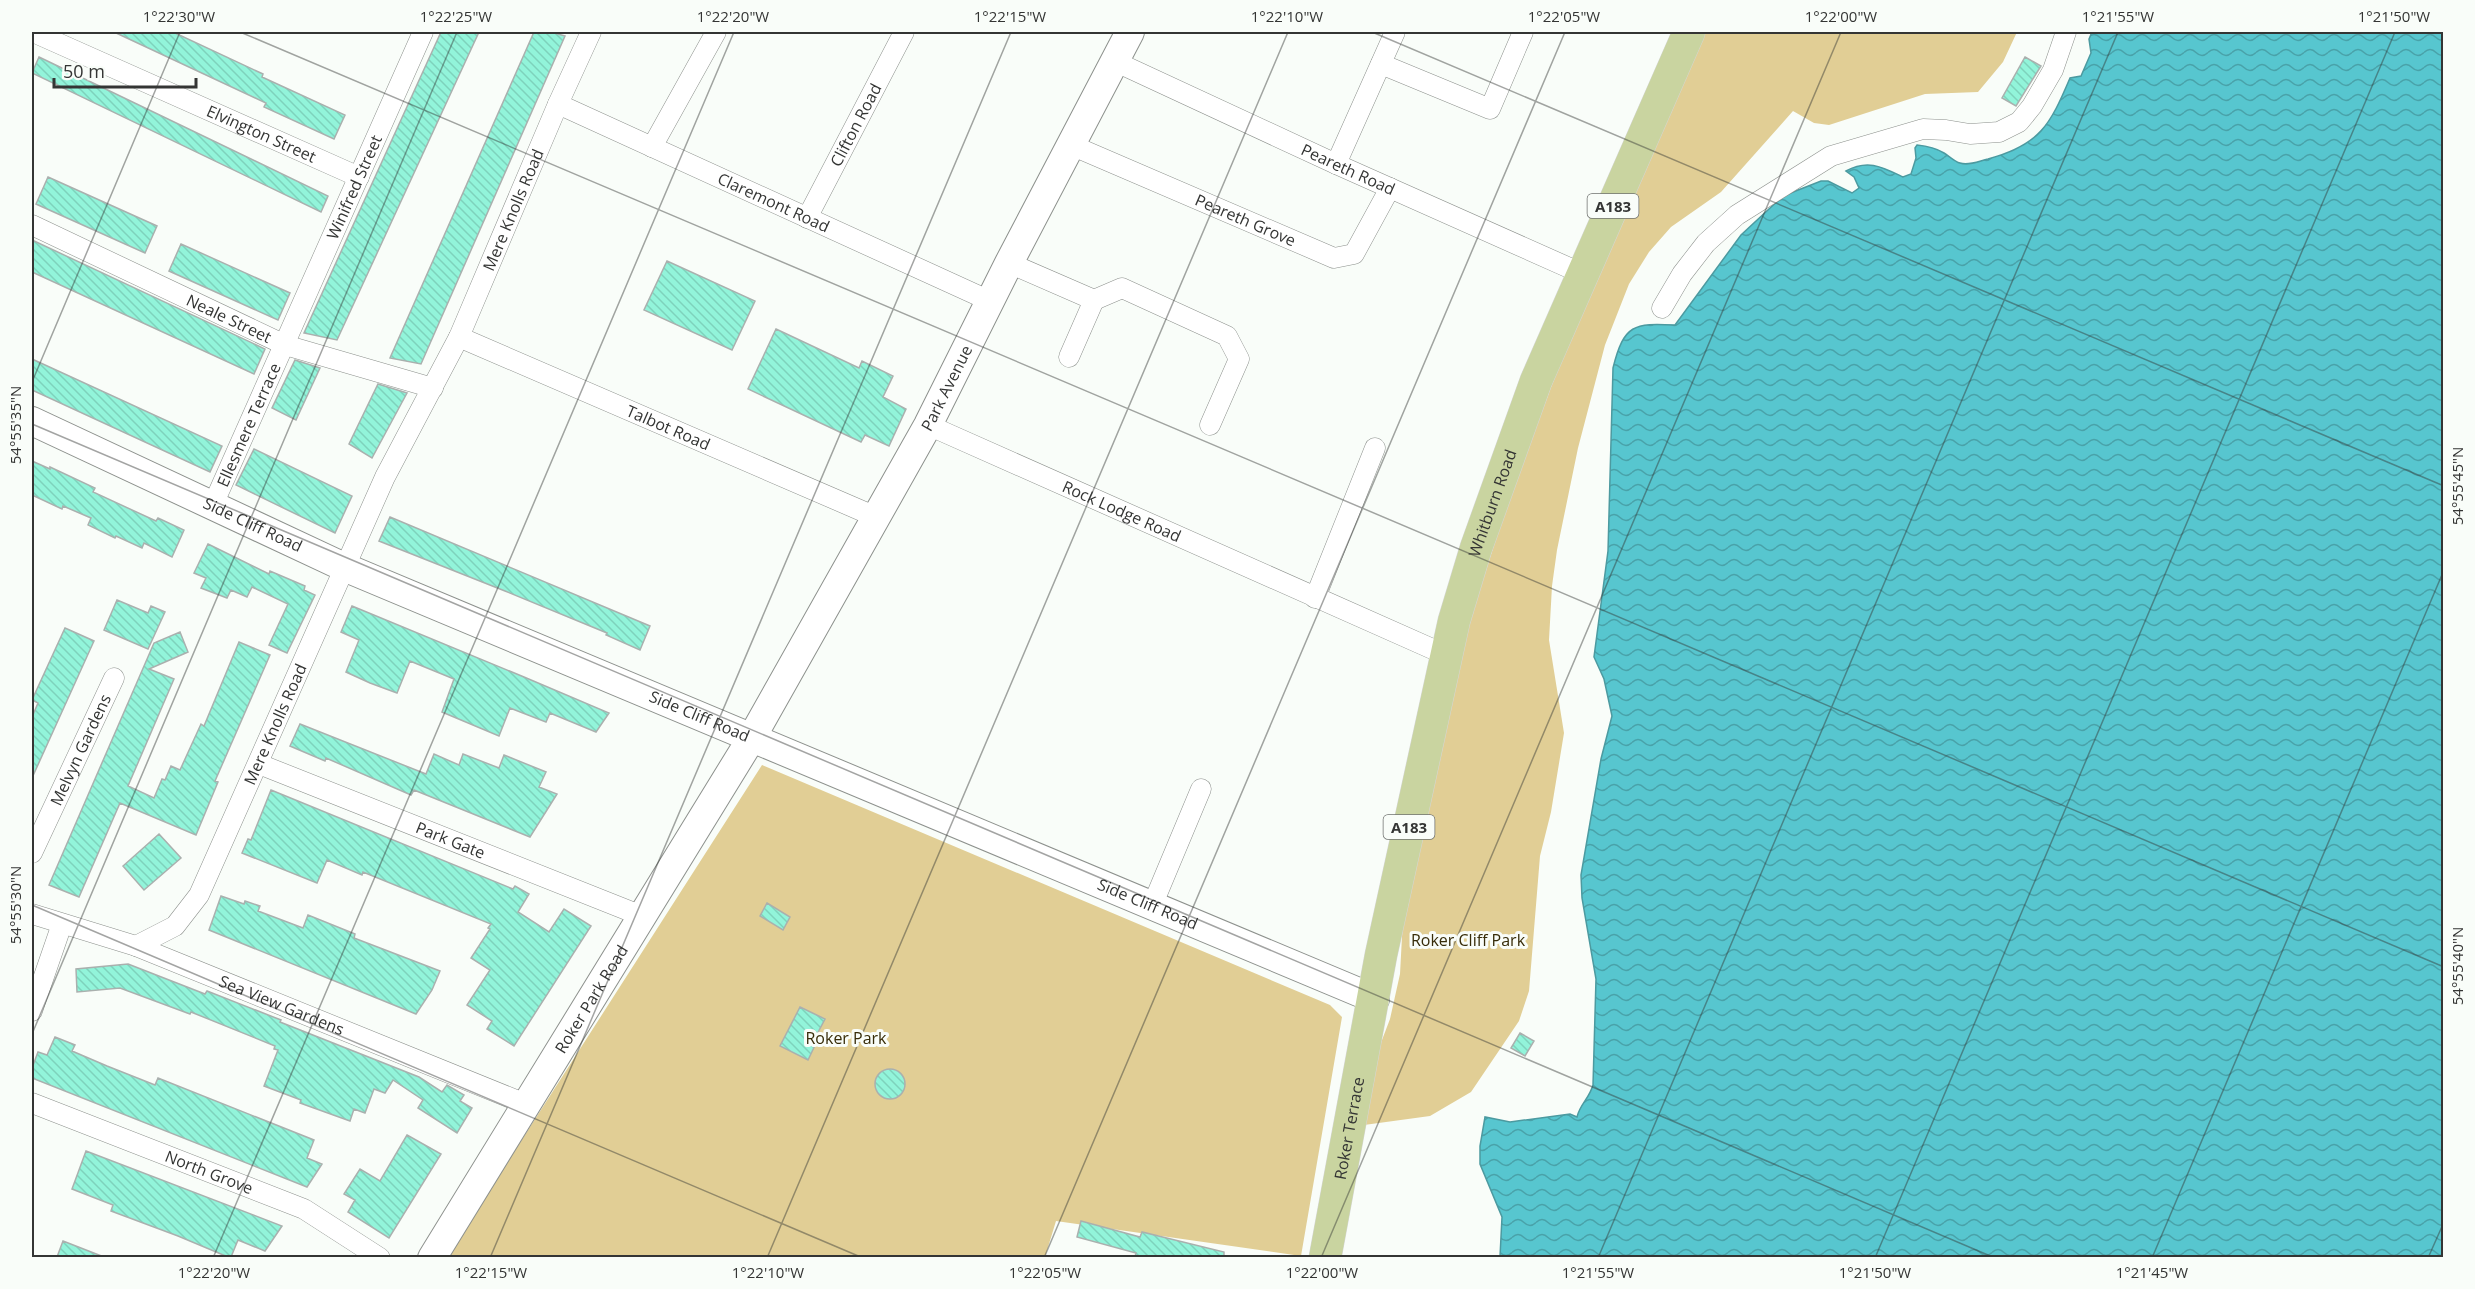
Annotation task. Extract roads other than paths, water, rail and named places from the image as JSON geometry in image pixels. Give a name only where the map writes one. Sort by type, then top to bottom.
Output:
[{"type":"main road","name":"Whitburn Road","points":[[1375,999],[1384,943],[1446,655],[1476,548],[1536,381],[1689,32]]},
{"type":"main road","name":"Roker Terrace","points":[[1325,1257],[1375,999]]},
{"type":"street","name":"Elvington Street","points":[[33,32],[359,177]]},
{"type":"street","name":"Winifred Street","points":[[285,345],[423,32]]},
{"type":"street","name":"Mere Knolls Road","points":[[136,946],[175,926],[199,895],[385,477],[459,338],[591,32]]},
{"type":"street","points":[[652,147],[716,32]]},
{"type":"street","name":"Clifton Road","points":[[807,218],[904,32]]},
{"type":"street","name":"Park Avenue","points":[[751,739],[928,425],[1008,263],[1130,32]]},
{"type":"street","points":[[1336,164],[1395,32]]},
{"type":"street","points":[[1381,64],[1490,110],[1523,32]]},
{"type":"street","points":[[1662,308],[1682,274],[1706,243],[1729,222],[1831,156],[1923,129],[1970,134],[1999,132],[2019,122],[2032,106],[2052,70],[2066,32]]},
{"type":"street","name":"Peareth Road","points":[[1114,61],[1336,164],[1583,274]]},
{"type":"street","name":"Claremont Road","points":[[558,104],[990,301]]},
{"type":"street","name":"Peareth Grove","points":[[1071,145],[1334,258],[1354,254],[1390,188]]},
{"type":"street","name":"Neale Street","points":[[32,225],[285,345],[433,388]]},
{"type":"street","points":[[1008,263],[1094,300]]},
{"type":"street","points":[[1069,357],[1094,300],[1122,288],[1227,336],[1239,359],[1210,425]]},
{"type":"street","name":"Talbot Road","points":[[459,338],[876,517]]},
{"type":"street","name":"Ellesmere Terrace","points":[[213,507],[285,345]]},
{"type":"street","name":"Side Cliff Road","points":[[32,422],[344,567],[1375,999]]},
{"type":"street","name":"Rock Lodge Road","points":[[928,425],[1446,655]]},
{"type":"street","points":[[1315,597],[1375,448]]},
{"type":"street","name":"Melvyn Gardens","points":[[32,853],[114,678]]},
{"type":"street","name":"Roker Park Road","points":[[432,1257],[528,1105],[751,739]]},
{"type":"street","name":"Park Gate","points":[[259,764],[642,916]]},
{"type":"street","points":[[1152,906],[1201,789]]},
{"type":"street","name":"Sea View Gardens","points":[[32,914],[136,946],[528,1105]]},
{"type":"street","points":[[32,1011],[62,924]]},
{"type":"street","name":"North Grove","points":[[32,1103],[304,1209],[380,1257]]},
{"type":"water","points":[[2092,32],[2443,32],[2443,1257],[1500,1257],[1502,1217],[1480,1164],[1480,1146],[1485,1117],[1510,1122],[1570,1114],[1577,1117],[1593,1085],[1596,979],[1582,898],[1581,875],[1601,759],[1612,716],[1604,679],[1594,657],[1608,551],[1613,368],[1622,342],[1633,329],[1640,326],[1675,325],[1741,235],[1783,196],[1821,181],[1828,181],[1852,193],[1859,188],[1854,177],[1846,171],[1861,165],[1882,168],[1903,177],[1911,174],[1917,145],[1935,149],[1958,162],[1967,164],[2006,153],[2032,140],[2049,121],[2070,78],[2081,76],[2091,53],[2089,39]]},
{"type":"park label","name":"Roker Cliff Park","points":[[1468,940]]},
{"type":"park label","name":"Roker Park","points":[[846,1038]]}]
